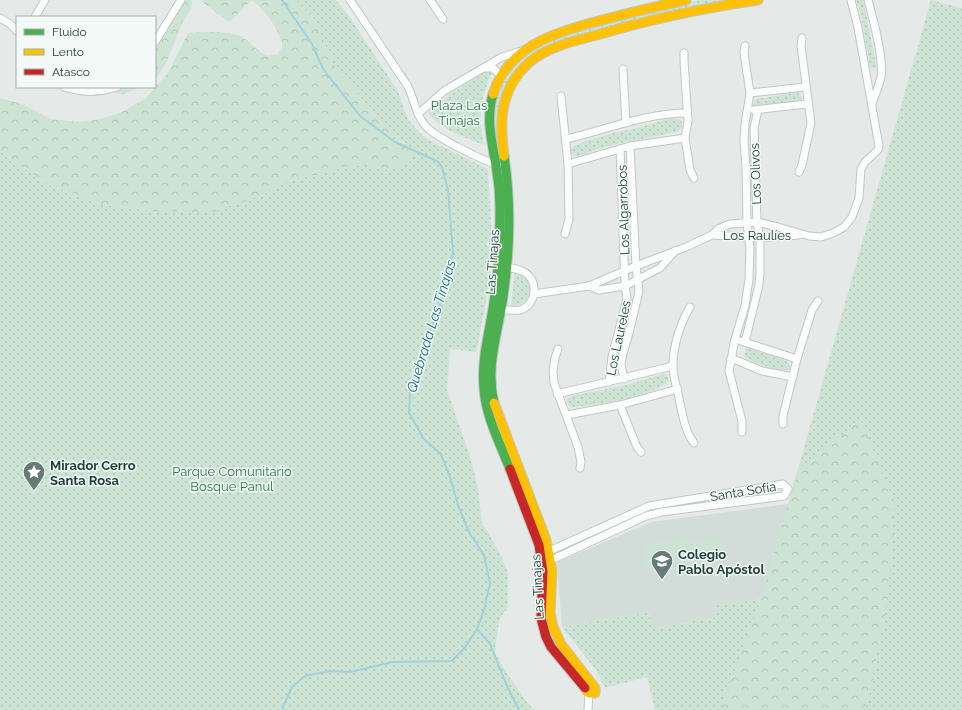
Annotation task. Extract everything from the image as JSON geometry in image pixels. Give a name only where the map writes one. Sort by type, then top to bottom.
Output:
[{"type":"street","points":[[36,16],[45,0]]},
{"type":"street","points":[[156,40],[181,0]]},
{"type":"street","points":[[350,0],[407,85],[423,124],[434,135],[496,165],[506,168]]},
{"type":"street","points":[[430,0],[443,19]]},
{"type":"street","name":"Las Tinajas","points":[[546,557],[539,545],[487,408],[483,388],[483,359],[493,306],[498,256],[500,194],[489,128],[489,115],[494,91],[501,76],[512,62],[526,49],[546,38],[566,30],[618,15],[686,0]]},
{"type":"street","name":"Las Tinajas","points":[[589,693],[595,693],[595,688],[561,644],[553,627],[550,613],[552,584],[546,557],[546,540],[496,409],[491,390],[489,371],[490,361],[501,309],[506,267],[508,188],[501,122],[504,102],[513,80],[524,67],[537,56],[568,43],[637,23],[685,12],[758,0]]},
{"type":"street","points":[[851,0],[858,28],[872,106]]},
{"type":"street","points":[[868,0],[878,41],[881,71],[881,77],[872,106]]},
{"type":"street","points":[[0,18],[16,29]]},
{"type":"street","points":[[799,172],[811,124],[805,87],[801,46],[802,38]]},
{"type":"street","name":"Los Olivos","points":[[742,432],[742,421],[729,371],[735,339],[745,306],[750,279],[750,248],[746,223],[746,168],[744,141],[750,92],[744,53],[745,46]]},
{"type":"street","points":[[418,114],[444,91],[502,57],[526,49]]},
{"type":"street","points":[[684,53],[688,100],[688,121],[685,138],[690,170],[694,178]]},
{"type":"street","points":[[482,69],[493,68],[501,76]]},
{"type":"street","points":[[623,68],[626,123]]},
{"type":"street","points":[[750,92],[805,87]]},
{"type":"street","points":[[68,88],[91,92],[112,88]]},
{"type":"street","points":[[562,96],[568,164],[569,219],[565,234]]},
{"type":"street","points":[[747,110],[807,104]]},
{"type":"street","name":"Los Raulíes","points":[[534,294],[589,286],[712,235],[718,229],[730,224],[757,222],[778,226],[803,235],[815,237],[828,235],[839,230],[849,222],[858,205],[862,169],[865,162],[878,150],[879,146],[872,106]]},
{"type":"street","name":"Los Olivos","points":[[745,342],[759,285],[760,238],[757,222],[754,128],[758,110]]},
{"type":"street","points":[[566,139],[626,123],[674,113],[687,113]]},
{"type":"street","points":[[568,164],[630,146],[685,138]]},
{"type":"street","name":"Los Algarrobos","points":[[630,146],[636,266]]},
{"type":"street","name":"Los Algarrobos","points":[[620,149],[625,271]]},
{"type":"street","name":"Los Raulíes","points":[[712,235],[760,238],[803,235]]},
{"type":"street","name":"Los Raulíes","points":[[589,286],[599,290],[625,286],[637,281],[660,268],[677,249]]},
{"type":"street","name":"Los Laureles","points":[[624,379],[621,364],[639,291],[636,266]]},
{"type":"street","points":[[501,309],[514,311],[523,308],[529,304],[534,294],[534,284],[528,275],[519,270],[506,267]]},
{"type":"street","name":"Los Laureles","points":[[608,382],[612,357],[627,299],[625,271]]},
{"type":"street","points":[[783,424],[783,416],[797,359],[812,310],[818,301]]},
{"type":"street","points":[[690,307],[685,315],[678,335],[673,366],[685,426],[694,443]]},
{"type":"street","points":[[735,339],[797,359]]},
{"type":"street","points":[[558,350],[552,371],[554,383],[578,447],[581,462],[580,468]]},
{"type":"street","points":[[731,358],[762,371],[793,377]]},
{"type":"street","points":[[557,394],[673,366]]},
{"type":"street","points":[[567,415],[620,405],[678,389]]},
{"type":"street","points":[[620,405],[637,447],[641,452]]},
{"type":"street","name":"Santa Sofía","points":[[783,484],[788,489],[784,496],[662,512],[646,516],[546,557],[649,506],[783,484]]},
{"type":"street","points":[[588,710],[589,693]]},
{"type":"shaded area","name":"Colegio Pablo Apóstol","points":[[788,504],[761,599],[716,606],[717,617],[652,629],[649,612],[562,627],[557,562],[652,522]]},
{"type":"green space","points":[[177,0],[192,0],[191,7],[181,26],[167,61],[156,79],[156,40],[172,6]]},
{"type":"green space","points":[[252,0],[229,22],[201,1]]},
{"type":"green space","points":[[252,0],[296,0],[313,17],[337,72],[353,88],[370,110],[397,140],[414,149],[411,161],[398,168],[388,170],[368,165],[343,167],[324,174],[301,177],[281,184],[261,196],[215,211],[194,213],[179,211],[154,211],[99,204],[49,185],[16,163],[0,149],[0,98],[22,104],[51,119],[78,122],[95,120],[120,113],[146,98],[156,88],[167,74],[188,33],[217,32],[239,35],[266,56],[278,54],[283,45],[271,20]]},
{"type":"green space","name":"Parque Comunitario Bosque Panul","points":[[296,0],[336,0],[346,12],[398,91],[404,110],[410,122],[425,138],[488,169],[491,220],[491,258],[486,301],[476,352],[450,349],[447,390],[470,456],[478,489],[482,523],[499,551],[508,573],[508,607],[499,621],[495,652],[504,669],[534,710],[0,710],[0,149],[16,163],[49,185],[99,204],[154,211],[179,211],[194,213],[261,196],[281,184],[301,177],[324,174],[343,167],[368,165],[388,170],[405,143],[397,140],[370,110],[353,88],[337,72],[313,17]]},
{"type":"green space","points":[[699,0],[737,0],[569,40],[513,76],[499,154],[494,128],[494,113],[499,91],[510,70],[535,47],[560,36]]},
{"type":"green space","points":[[856,0],[863,0],[864,3],[876,64],[875,69],[870,67],[861,15]]},
{"type":"green space","points":[[931,0],[962,8],[962,710],[655,710],[647,677],[605,688],[596,670],[562,627],[649,612],[652,629],[717,617],[715,606],[761,599]]},
{"type":"green space","name":"Plaza Las Tinajas","points":[[489,69],[492,70],[492,72],[481,108],[481,125],[484,145],[461,136],[440,124],[428,113],[449,95]]},
{"type":"green space","points":[[112,88],[139,88],[122,94],[114,93],[111,90]]},
{"type":"green space","points":[[798,92],[802,98],[801,102],[753,107],[755,100],[757,99]]},
{"type":"green space","points":[[672,118],[682,121],[682,128],[677,132],[601,148],[577,157],[571,153],[571,149],[574,146],[586,141]]},
{"type":"green space","points":[[515,271],[527,278],[531,285],[531,289],[529,297],[522,304],[511,306]]},
{"type":"green space","points":[[746,347],[784,360],[789,363],[789,370],[766,366],[744,357]]},
{"type":"green space","points":[[666,374],[669,381],[666,384],[632,397],[595,405],[571,407],[568,405],[567,399],[571,396],[622,386]]},
{"type":"green space","points":[[861,420],[895,503],[888,597],[867,710],[722,710],[722,704],[761,599],[798,469]]},
{"type":"green space","points":[[688,537],[692,561],[646,570],[642,546]]},
{"type":"green space","points":[[720,538],[723,553],[694,558],[691,543]]},
{"type":"waterway","name":"Quebrada Las Tinajas","points":[[282,0],[312,44],[323,69],[360,116],[395,142],[437,161],[442,167],[448,190],[453,252],[446,287],[420,354],[410,391],[409,413],[424,439],[441,454],[450,477],[458,505],[469,532],[484,555],[490,583],[484,610],[477,629],[466,646],[452,661],[393,662],[350,672],[330,671],[305,676],[292,687],[283,710]]},
{"type":"waterway","points":[[477,629],[490,644],[506,684],[519,710]]},
{"type":"traffic: fast","points":[[493,94],[490,123],[498,176],[500,208],[499,243],[496,290],[485,356],[483,378],[485,399],[488,410],[494,430],[510,469]]},
{"type":"traffic: fast","points":[[494,403],[491,376],[493,350],[503,297],[509,226],[508,191],[504,156]]},
{"type":"traffic: slow","points":[[493,94],[497,83],[506,68],[525,50],[542,40],[587,24],[686,0]]},
{"type":"traffic: slow","points":[[504,156],[502,123],[508,91],[520,72],[533,59],[567,43],[637,24],[697,10],[758,0]]},
{"type":"traffic: slow","points":[[494,403],[546,540],[552,571],[550,613],[553,627],[561,644],[595,688],[595,693],[589,693],[585,688]]},
{"type":"traffic: jam","points":[[510,469],[539,545],[543,572],[541,618],[546,637],[551,647],[585,688]]},
{"type":"place","name":"Mirador Cerro Santa Rosa","points":[[34,492]]},
{"type":"place","name":"Colegio Pablo Apóstol","points":[[662,580]]}]
